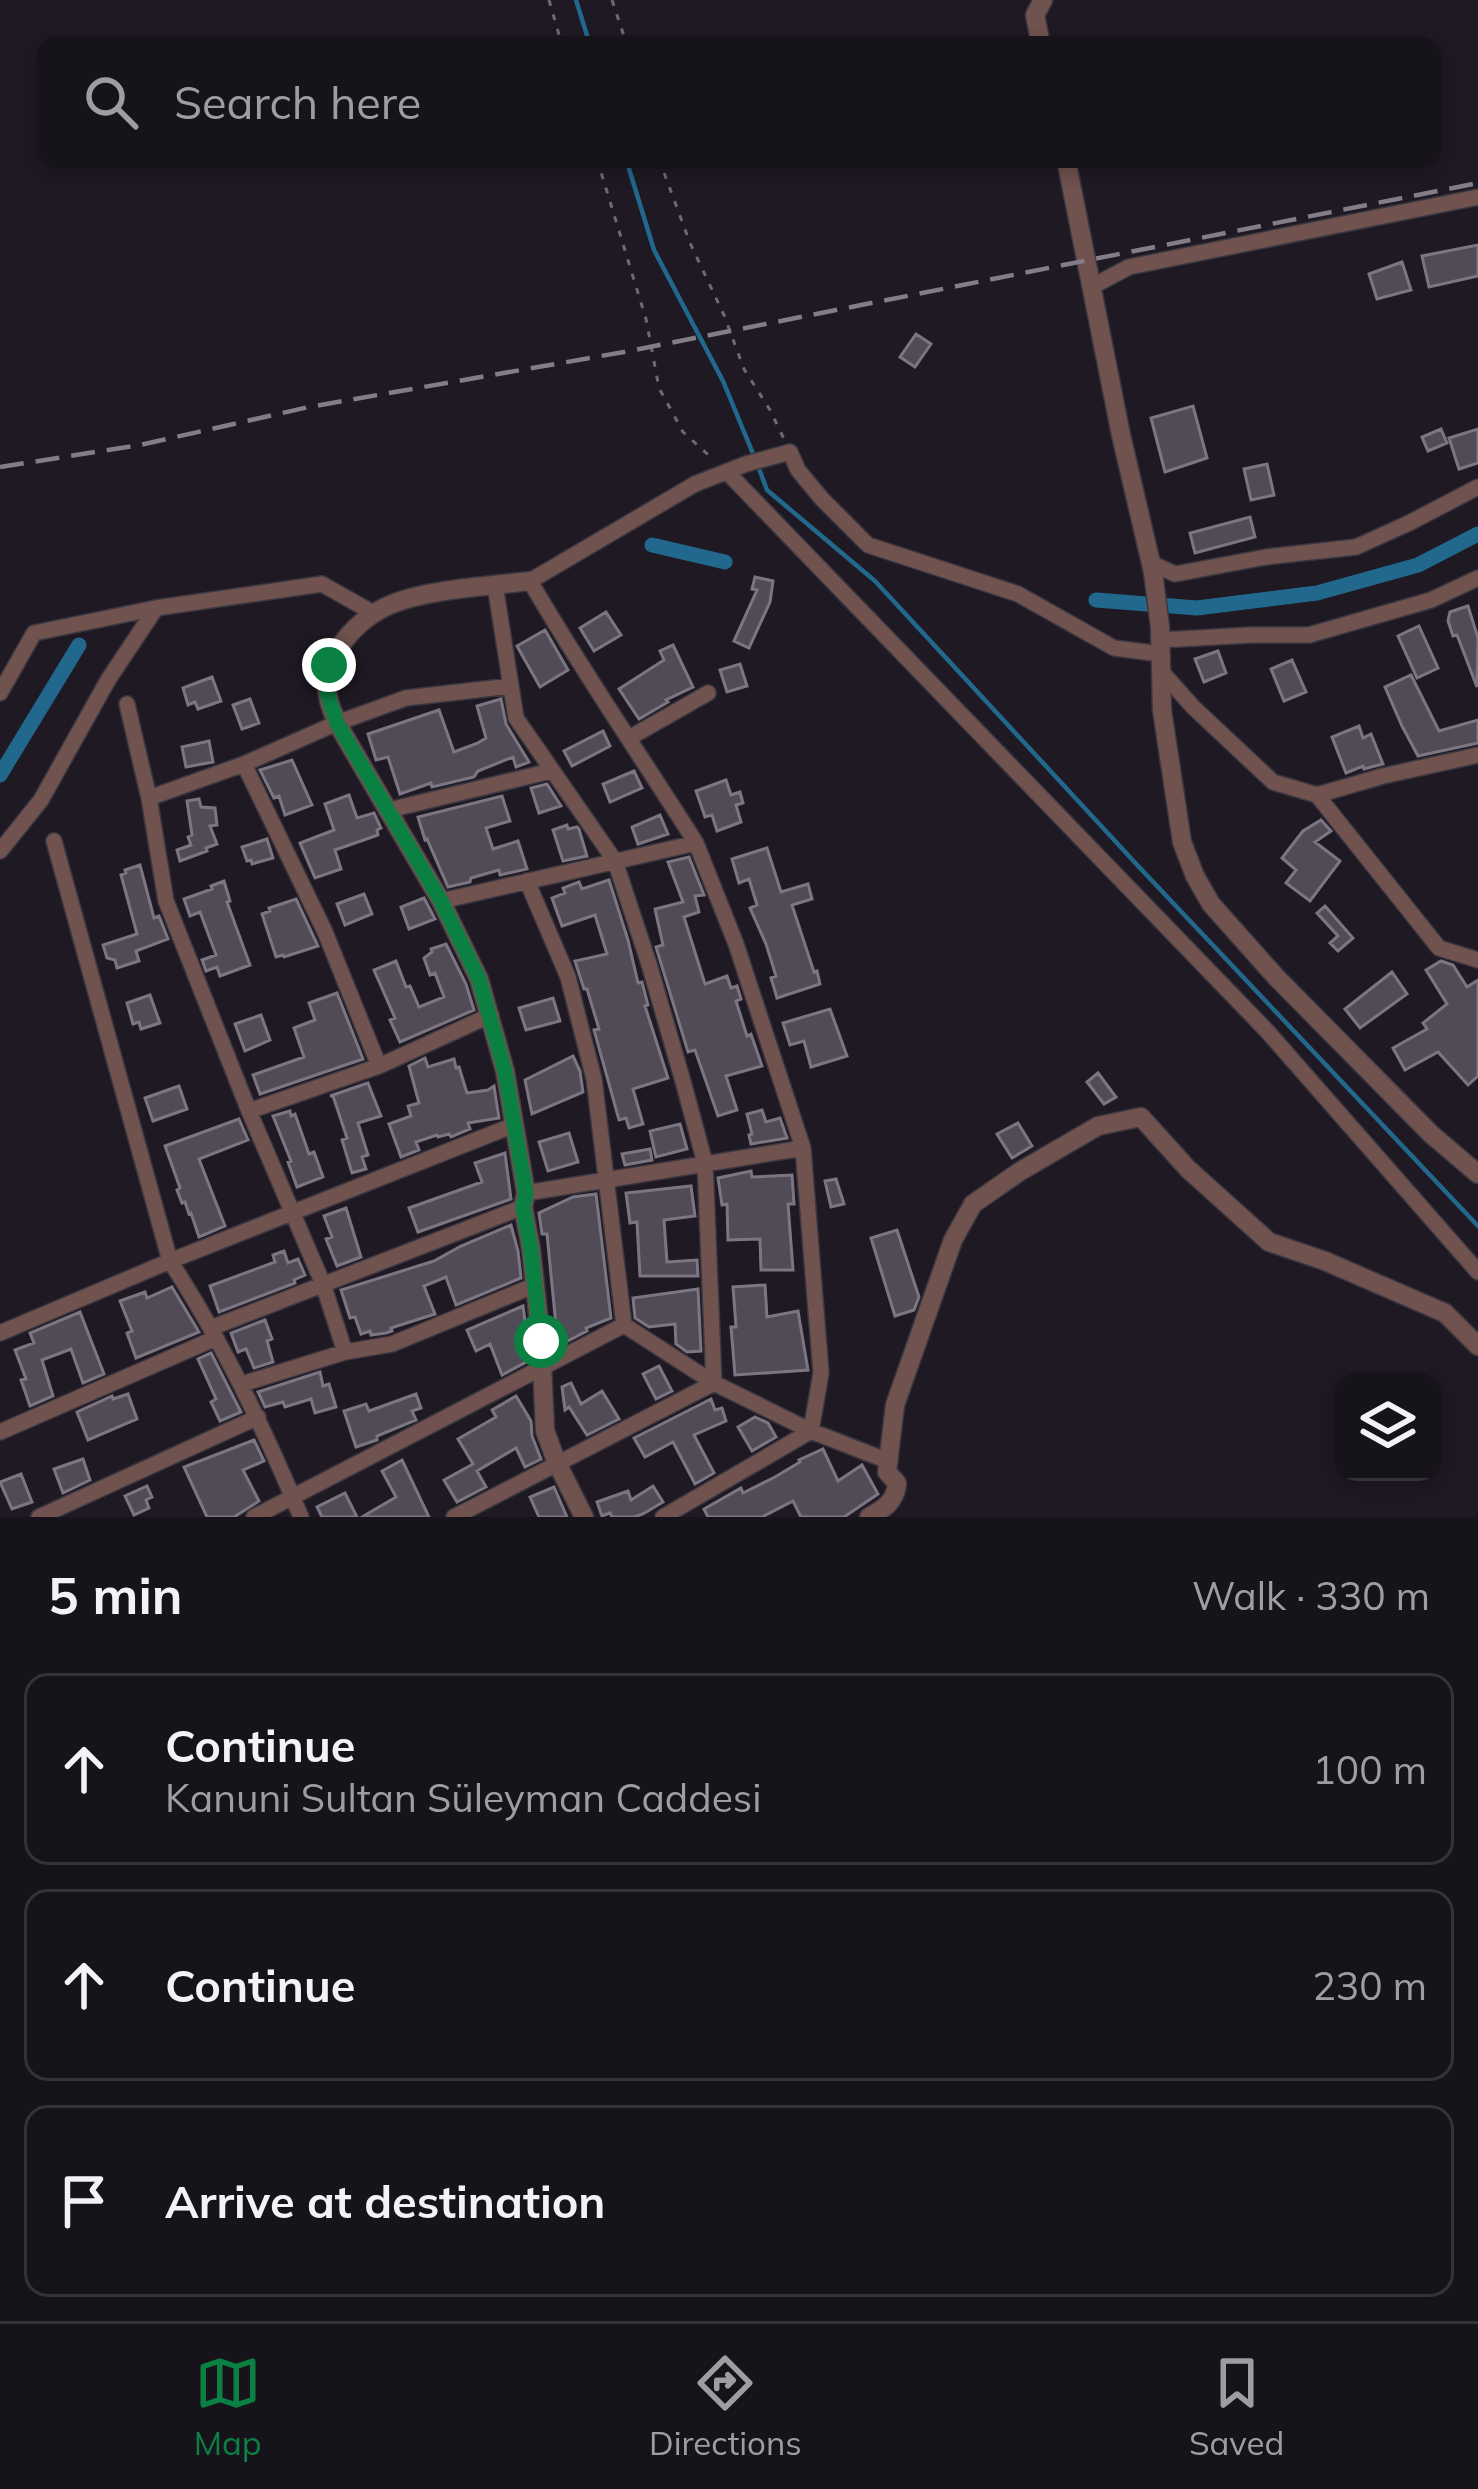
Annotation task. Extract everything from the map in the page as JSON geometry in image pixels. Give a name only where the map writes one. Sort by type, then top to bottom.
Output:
[{"type":"street","points":[[1039,36],[1035,15],[1043,0]]},
{"type":"street","points":[[1068,168],[1152,568],[1162,710],[1182,842],[1195,876],[1211,904],[1276,977],[1478,1174]]},
{"type":"street","points":[[1093,286],[1129,267],[1478,197]]},
{"type":"street","points":[[584,1517],[544,1431],[541,1341],[525,1200],[505,1071],[490,1015],[479,979],[441,901],[337,723],[327,693],[329,665],[346,638],[392,604],[530,581],[695,484],[790,452],[810,485],[868,545],[1018,594],[1114,648],[1161,648],[1251,634],[1309,635],[1431,600],[1478,578]]},
{"type":"street","points":[[727,472],[1267,1031],[1478,1272]]},
{"type":"street","points":[[1152,568],[1175,574],[1266,556],[1356,547],[1478,488]]},
{"type":"street","points":[[530,581],[570,651],[696,843],[736,944],[803,1148],[821,1373],[811,1431]]},
{"type":"street","points":[[0,692],[34,633],[156,608],[322,584],[375,614]]},
{"type":"street","points":[[495,585],[516,718],[615,861],[705,1163],[714,1384]]},
{"type":"street","points":[[0,851],[41,800],[108,680],[156,608]]},
{"type":"street","points":[[1161,648],[1193,707],[1274,782],[1317,795],[1478,755]]},
{"type":"street","points":[[148,798],[406,698],[511,686]]},
{"type":"street","points":[[629,738],[708,693]]},
{"type":"street","points":[[127,704],[166,901],[322,1284],[345,1352]]},
{"type":"street","points":[[244,764],[325,932],[380,1066]]},
{"type":"street","points":[[389,810],[551,771]]},
{"type":"street","points":[[1317,795],[1439,948],[1478,961]]},
{"type":"street","points":[[54,841],[170,1261],[242,1384],[301,1517]]},
{"type":"street","points":[[441,901],[696,843]]},
{"type":"street","points":[[527,881],[568,977],[594,1079],[624,1325],[714,1384],[811,1431],[889,1461]]},
{"type":"street","points":[[249,1111],[380,1066],[490,1015]]},
{"type":"street","points":[[869,1517],[896,1494],[897,1483],[887,1472],[895,1405],[953,1240],[973,1204],[1098,1126],[1141,1117],[1268,1242],[1325,1261],[1444,1313],[1478,1346]]},
{"type":"street","points":[[0,1333],[514,1125]]},
{"type":"street","points":[[0,1432],[322,1284],[525,1200],[606,1178],[803,1148]]},
{"type":"street","points":[[242,1384],[345,1352],[392,1344],[533,1286]]},
{"type":"street","points":[[254,1517],[624,1325]]},
{"type":"street","points":[[454,1517],[714,1384]]},
{"type":"street","points":[[39,1517],[257,1417]]},
{"type":"street","points":[[663,1517],[811,1431]]},
{"type":"path","points":[[548,0],[559,36]]},
{"type":"path","points":[[612,0],[624,36]]},
{"type":"path","points":[[600,168],[646,319],[659,388],[683,432],[727,472]]},
{"type":"path","points":[[662,168],[744,369],[790,452]]},
{"type":"building","points":[[1478,245],[1478,276],[1429,287],[1422,256]]},
{"type":"building","points":[[1402,262],[1411,290],[1377,299],[1369,274]]},
{"type":"building","points":[[916,334],[931,344],[915,367],[900,357]]},
{"type":"building","points":[[1193,406],[1207,458],[1165,472],[1151,418]]},
{"type":"building","points":[[1441,429],[1447,443],[1428,451],[1422,437]]},
{"type":"building","points":[[1478,429],[1478,463],[1459,469],[1449,438]]},
{"type":"building","points":[[1267,464],[1274,495],[1251,500],[1244,469]]},
{"type":"building","points":[[1250,517],[1255,537],[1195,553],[1190,533]]},
{"type":"building","points":[[755,577],[773,581],[770,602],[749,648],[734,641],[757,590],[752,589]]},
{"type":"building","points":[[1468,606],[1478,638],[1477,687],[1448,621],[1450,612]]},
{"type":"building","points":[[606,612],[621,635],[594,651],[580,628]]},
{"type":"building","points":[[1419,626],[1438,668],[1417,678],[1398,636]]},
{"type":"building","points":[[545,630],[568,670],[540,687],[517,646]]},
{"type":"building","points":[[673,645],[693,687],[639,719],[619,689],[664,660],[660,651]]},
{"type":"building","points":[[1218,651],[1226,673],[1204,682],[1195,659]]},
{"type":"building","points":[[1292,660],[1306,692],[1284,701],[1271,669]]},
{"type":"building","points":[[740,664],[747,686],[727,692],[720,670]]},
{"type":"building","points":[[1411,675],[1439,731],[1478,720],[1478,743],[1418,756],[1385,687]]},
{"type":"building","points":[[212,677],[221,701],[198,709],[195,702],[188,705],[183,688]]},
{"type":"building","points":[[250,699],[259,723],[242,729],[233,705]]},
{"type":"building","points":[[501,699],[506,724],[529,762],[516,767],[513,757],[474,777],[432,787],[431,783],[400,794],[388,757],[376,760],[368,734],[439,710],[454,752],[478,743],[486,738],[477,706]]},
{"type":"building","points":[[1359,726],[1363,738],[1371,734],[1383,764],[1346,773],[1332,737]]},
{"type":"building","points":[[603,731],[610,746],[572,766],[564,751]]},
{"type":"building","points":[[209,741],[213,762],[186,767],[182,747]]},
{"type":"building","points":[[292,760],[312,805],[285,815],[279,796],[274,798],[260,770]]},
{"type":"building","points":[[634,771],[642,788],[610,802],[603,784]]},
{"type":"building","points":[[726,780],[731,795],[740,792],[743,803],[736,805],[741,822],[717,831],[712,815],[705,817],[696,791]]},
{"type":"building","points":[[547,784],[561,806],[539,813],[531,788]]},
{"type":"building","points":[[349,795],[357,818],[374,813],[381,828],[378,835],[335,850],[341,869],[315,878],[300,843],[334,830],[325,804]]},
{"type":"building","points":[[502,796],[510,821],[486,828],[493,849],[518,841],[527,869],[500,875],[499,870],[448,887],[418,817]]},
{"type":"building","points":[[199,799],[201,807],[215,808],[217,825],[210,826],[217,844],[180,861],[177,850],[191,845],[187,801]]},
{"type":"building","points":[[660,815],[668,834],[638,844],[632,827]]},
{"type":"building","points":[[1321,820],[1331,831],[1315,842],[1340,861],[1310,901],[1286,883],[1296,870],[1282,858],[1303,831]]},
{"type":"building","points":[[567,825],[579,829],[587,856],[563,861],[553,830]]},
{"type":"building","points":[[267,839],[273,858],[247,861],[242,847]]},
{"type":"building","points":[[767,848],[781,892],[808,884],[812,899],[792,905],[820,984],[777,998],[771,978],[776,976],[750,908],[757,905],[749,879],[739,883],[732,859]]},
{"type":"building","points":[[689,857],[704,895],[695,896],[699,912],[684,917],[705,984],[727,976],[731,988],[737,986],[741,999],[736,1001],[762,1066],[726,1076],[737,1110],[718,1116],[695,1050],[688,1052],[656,947],[663,945],[655,909],[683,902],[668,862]]},
{"type":"building","points":[[140,865],[154,918],[159,916],[168,939],[136,951],[139,961],[117,968],[103,945],[137,934],[121,875]]},
{"type":"building","points":[[609,880],[668,1078],[633,1089],[643,1124],[629,1128],[626,1118],[619,1120],[594,1030],[599,1029],[575,961],[607,954],[595,915],[562,926],[552,898],[579,882],[582,889]]},
{"type":"building","points":[[224,881],[250,965],[220,976],[217,967],[206,971],[202,960],[216,955],[200,912],[190,916],[184,899]]},
{"type":"building","points":[[364,894],[372,914],[345,925],[337,904]]},
{"type":"building","points":[[424,898],[435,919],[409,929],[401,907]]},
{"type":"building","points":[[296,899],[318,946],[276,957],[262,914]]},
{"type":"building","points":[[1325,906],[1353,938],[1338,951],[1330,943],[1338,936],[1317,913]]},
{"type":"building","points":[[446,944],[474,1010],[400,1042],[374,970],[396,961],[419,1007],[444,997],[424,958],[431,949]]},
{"type":"building","points":[[1441,961],[1453,965],[1467,987],[1478,980],[1478,1076],[1468,1085],[1438,1052],[1405,1070],[1393,1048],[1427,1029],[1423,1023],[1447,1004],[1426,970]]},
{"type":"building","points":[[1392,972],[1407,994],[1360,1028],[1345,1009]]},
{"type":"building","points":[[337,993],[363,1059],[260,1094],[253,1075],[304,1057],[294,1028],[315,1020],[309,1003]]},
{"type":"building","points":[[150,995],[160,1023],[141,1029],[139,1022],[133,1024],[127,1003]]},
{"type":"building","points":[[553,998],[560,1021],[526,1030],[519,1008]]},
{"type":"building","points":[[830,1009],[847,1056],[811,1067],[804,1041],[790,1045],[783,1023]]},
{"type":"building","points":[[261,1015],[270,1040],[245,1051],[235,1024]]},
{"type":"building","points":[[573,1056],[583,1092],[532,1114],[525,1080]]},
{"type":"building","points":[[425,1058],[428,1067],[454,1059],[467,1093],[494,1086],[499,1118],[468,1123],[470,1129],[451,1137],[437,1135],[416,1142],[419,1150],[401,1157],[389,1124],[411,1116],[408,1106],[419,1103],[409,1066]]},
{"type":"building","points":[[1098,1073],[1116,1097],[1104,1104],[1087,1082]]},
{"type":"building","points":[[368,1083],[381,1116],[358,1123],[368,1155],[362,1157],[366,1169],[352,1173],[342,1140],[347,1138],[330,1096]]},
{"type":"building","points":[[179,1086],[187,1109],[153,1121],[145,1098]]},
{"type":"building","points":[[762,1110],[766,1122],[780,1118],[787,1138],[751,1144],[747,1114]]},
{"type":"building","points":[[290,1111],[323,1177],[297,1187],[273,1116]]},
{"type":"building","points":[[239,1119],[248,1140],[199,1159],[225,1226],[199,1237],[177,1190],[165,1146]]},
{"type":"building","points":[[1018,1123],[1032,1146],[1012,1158],[997,1134]]},
{"type":"building","points":[[680,1124],[687,1149],[656,1157],[650,1131]]},
{"type":"building","points":[[569,1133],[578,1162],[548,1171],[539,1142]]},
{"type":"building","points":[[650,1149],[652,1160],[625,1165],[622,1154]]},
{"type":"building","points":[[505,1153],[511,1199],[418,1232],[409,1208],[482,1182],[475,1163]]},
{"type":"building","points":[[751,1171],[752,1177],[792,1175],[794,1204],[788,1204],[793,1270],[761,1270],[760,1239],[728,1240],[727,1204],[722,1205],[718,1178]]},
{"type":"building","points":[[836,1179],[844,1204],[831,1207],[825,1181]]},
{"type":"building","points":[[691,1186],[695,1216],[664,1220],[667,1262],[697,1260],[698,1276],[640,1276],[637,1222],[630,1223],[626,1193]]},
{"type":"building","points":[[596,1194],[611,1318],[558,1346],[547,1234],[542,1234],[539,1213],[573,1197]]},
{"type":"building","points":[[346,1208],[361,1257],[337,1266],[326,1239],[332,1237],[324,1216]]},
{"type":"building","points":[[511,1225],[521,1278],[456,1305],[446,1277],[424,1286],[435,1314],[386,1333],[361,1334],[355,1317],[350,1318],[341,1290],[434,1261]]},
{"type":"building","points":[[897,1230],[919,1297],[914,1310],[895,1316],[871,1238]]},
{"type":"building","points":[[284,1251],[288,1263],[298,1259],[305,1275],[219,1312],[210,1286],[275,1262],[273,1255]]},
{"type":"building","points":[[765,1285],[767,1317],[798,1311],[808,1370],[735,1375],[733,1287]]},
{"type":"building","points":[[172,1287],[199,1332],[136,1358],[120,1301],[145,1292],[147,1298]]},
{"type":"building","points":[[698,1289],[701,1351],[687,1352],[676,1344],[675,1324],[649,1327],[635,1318],[633,1298]]},
{"type":"building","points":[[523,1306],[527,1335],[520,1338],[528,1361],[502,1375],[490,1344],[476,1351],[467,1330]]},
{"type":"building","points":[[80,1312],[104,1374],[83,1383],[71,1349],[42,1360],[53,1396],[30,1406],[15,1350],[34,1343],[30,1333]]},
{"type":"building","points":[[265,1320],[273,1362],[254,1368],[246,1349],[238,1352],[231,1333]]},
{"type":"building","points":[[211,1353],[241,1412],[220,1421],[198,1359]]},
{"type":"building","points":[[659,1366],[672,1391],[656,1399],[643,1374]]},
{"type":"building","points":[[320,1372],[336,1407],[315,1413],[311,1399],[265,1407],[258,1392]]},
{"type":"building","points":[[571,1383],[581,1404],[602,1391],[619,1419],[587,1435],[569,1407],[565,1410],[562,1387]]},
{"type":"building","points":[[128,1394],[137,1419],[88,1440],[77,1412]]},
{"type":"building","points":[[416,1394],[421,1408],[412,1411],[416,1420],[356,1447],[344,1411],[366,1404],[369,1411]]},
{"type":"building","points":[[516,1396],[531,1421],[541,1459],[525,1467],[516,1448],[477,1471],[486,1487],[457,1502],[444,1480],[473,1464],[458,1439],[496,1417],[492,1410]]},
{"type":"building","points":[[711,1399],[715,1410],[722,1408],[726,1421],[694,1435],[714,1473],[695,1484],[673,1442],[645,1457],[634,1438]]},
{"type":"building","points":[[755,1417],[768,1423],[776,1437],[752,1451],[738,1427]]},
{"type":"building","points":[[254,1440],[264,1461],[243,1470],[259,1501],[234,1517],[207,1517],[184,1467]]},
{"type":"building","points":[[823,1449],[838,1481],[862,1465],[878,1494],[844,1517],[801,1517],[793,1501],[762,1517],[708,1517],[704,1509]]},
{"type":"building","points":[[83,1459],[90,1480],[63,1493],[54,1469]]},
{"type":"building","points":[[402,1460],[429,1517],[362,1517],[396,1497],[382,1471]]},
{"type":"building","points":[[21,1474],[32,1502],[12,1509],[0,1482]]},
{"type":"building","points":[[147,1486],[152,1497],[146,1500],[149,1508],[134,1515],[125,1496]]},
{"type":"building","points":[[653,1486],[663,1502],[643,1514],[602,1516],[597,1502],[628,1491],[631,1500]]},
{"type":"building","points":[[554,1487],[567,1517],[539,1517],[530,1497]]},
{"type":"building","points":[[345,1493],[357,1517],[322,1517],[317,1507]]},
{"type":"waterway","points":[[576,0],[587,36]]},
{"type":"waterway","points":[[629,168],[654,250],[723,381],[754,456]]},
{"type":"waterway","points":[[758,466],[767,490],[875,581],[1478,1226]]},
{"type":"waterway","points":[[1096,600],[1197,608],[1317,593],[1418,565],[1478,534]]},
{"type":"waterway","points":[[652,545],[725,562]]},
{"type":"waterway","points":[[0,775],[79,645]]},
{"type":"railway","points":[[0,467],[140,445],[309,407],[624,352],[1478,183]]},
{"type":"route","points":[[329,665],[327,693],[337,723],[441,901],[479,979],[505,1071],[526,1193],[523,1207],[541,1341]]}]
